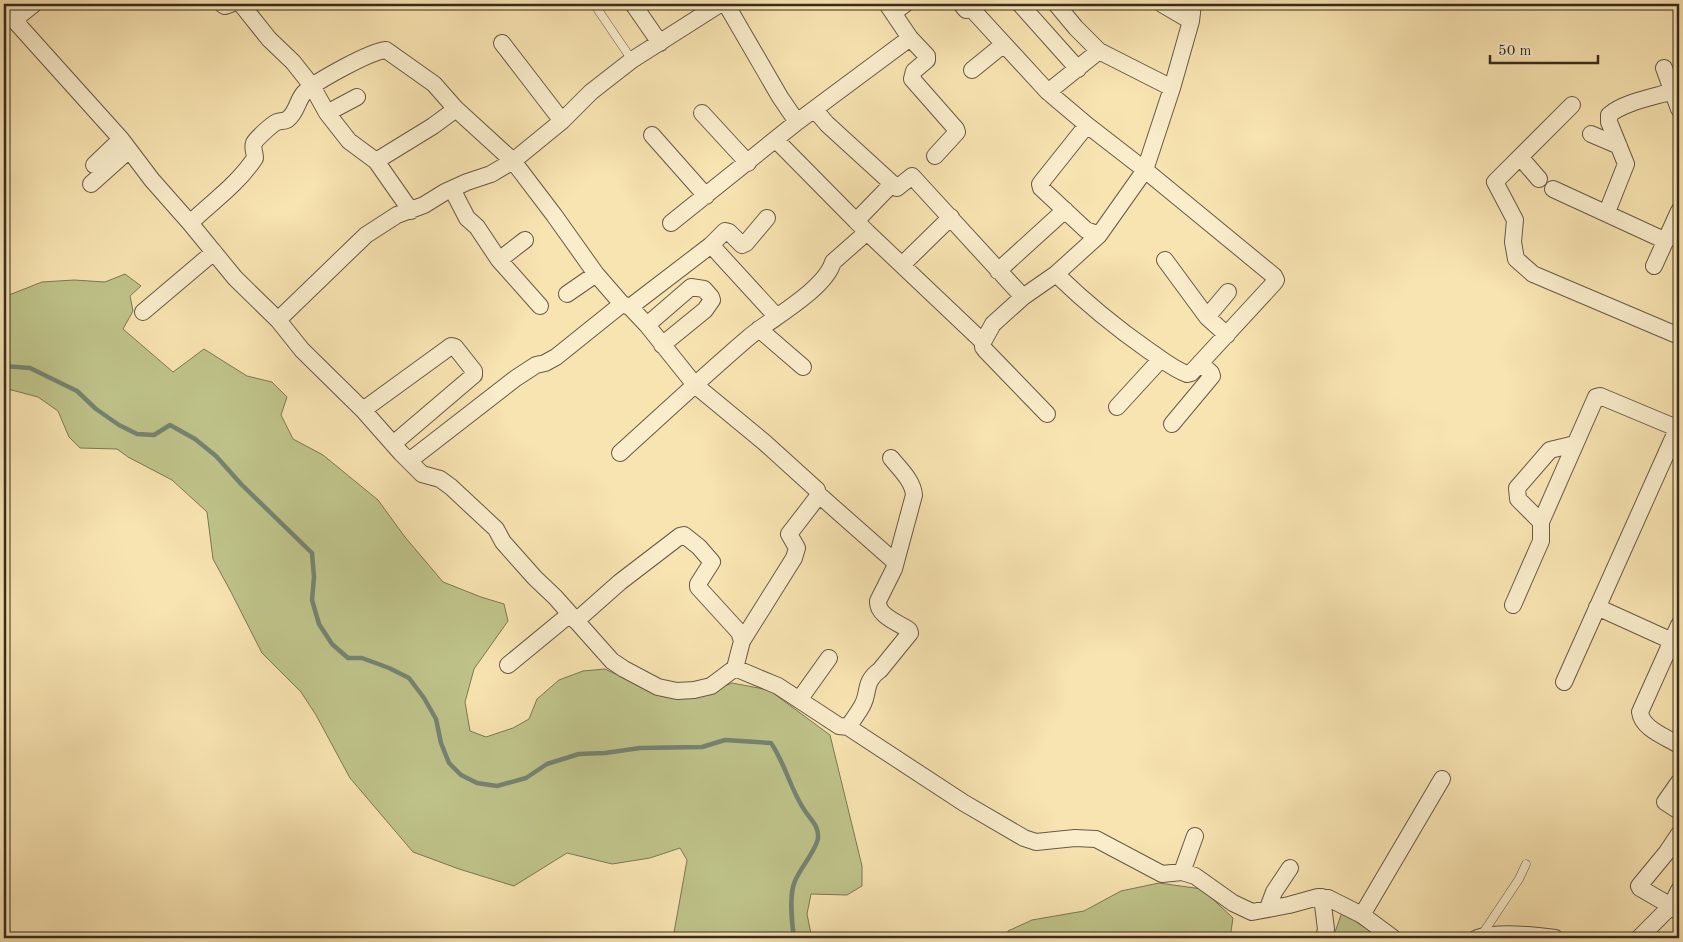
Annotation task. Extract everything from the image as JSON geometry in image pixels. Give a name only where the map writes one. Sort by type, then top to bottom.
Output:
[{"type":"street","points":[[14,20],[34,4]]},
{"type":"street","points":[[222,4],[225,6],[231,4]]},
{"type":"street","points":[[241,4],[269,39],[293,62],[312,86],[327,113],[352,144],[376,161],[411,211]]},
{"type":"street","points":[[633,4],[660,43]]},
{"type":"street","points":[[278,320],[366,235],[385,221],[411,211],[452,189],[491,174],[513,161],[562,121],[591,92],[632,60],[720,4]]},
{"type":"street","points":[[726,4],[780,97],[797,122]]},
{"type":"street","points":[[1020,4],[1078,69]]},
{"type":"street","points":[[1056,4],[1099,51],[1172,88]]},
{"type":"street","points":[[1162,4],[1192,20]]},
{"type":"street","points":[[1047,414],[983,347],[983,342],[993,324],[1023,297],[1056,274],[1099,235],[1145,170],[1192,20],[1193,4]]},
{"type":"street","points":[[968,5],[980,20],[996,33],[1048,92],[1275,277],[1274,283],[1227,335],[1192,373],[1187,374],[1161,359],[1116,328],[1056,274]]},
{"type":"street","points":[[4,7],[125,144],[152,180],[235,278],[278,320],[302,350],[364,410],[422,474],[440,479],[465,499],[496,529],[504,542],[612,661],[624,669],[658,687],[677,691],[711,686],[735,668],[742,641],[794,558],[797,548],[789,534],[818,494]]},
{"type":"street","points":[[895,7],[910,38],[928,56],[927,60],[914,71],[912,79],[957,132],[935,156]]},
{"type":"street","points":[[671,223],[797,122],[910,38]]},
{"type":"street","points":[[502,43],[562,121]]},
{"type":"street","points":[[972,70],[1004,44]]},
{"type":"street","points":[[190,223],[248,168],[255,158],[253,148],[255,142],[276,122],[286,121],[292,116],[302,94],[312,86],[368,56],[386,50],[434,84],[456,109],[513,161],[554,214],[596,274],[647,326],[695,385],[764,442],[814,487],[818,494],[896,562]]},
{"type":"street","points":[[1048,92],[1099,51]]},
{"type":"street","points":[[1664,68],[1679,109]]},
{"type":"street","points":[[1607,212],[1626,164],[1609,122],[1609,115],[1629,105],[1673,92]]},
{"type":"street","points":[[327,113],[357,97]]},
{"type":"street","points":[[1572,106],[1495,182],[1515,220],[1513,242],[1516,260],[1533,274],[1679,336]]},
{"type":"street","points":[[376,161],[433,126],[456,109]]},
{"type":"street","points":[[815,110],[833,130],[897,188],[912,176],[1023,297]]},
{"type":"street","points":[[702,113],[748,163]]},
{"type":"street","points":[[1087,125],[1040,184],[1041,188],[1086,230],[1099,235]]},
{"type":"street","points":[[1591,134],[1619,146]]},
{"type":"street","points":[[652,135],[706,196]]},
{"type":"street","points":[[776,140],[861,226],[983,342]]},
{"type":"street","points":[[94,165],[125,144]]},
{"type":"street","points":[[90,184],[125,144]]},
{"type":"street","points":[[1520,157],[1539,178]]},
{"type":"street","points":[[620,453],[759,329],[795,305],[825,277],[833,262],[892,184]]},
{"type":"street","points":[[452,189],[467,218],[477,227],[500,260],[540,306]]},
{"type":"street","points":[[1553,189],[1607,212],[1666,241]]},
{"type":"street","points":[[998,271],[1065,210]]},
{"type":"street","points":[[1654,266],[1679,211]]},
{"type":"street","points":[[902,265],[951,217]]},
{"type":"street","points":[[409,461],[516,378],[536,365],[556,357],[712,245],[725,231],[730,232],[742,245],[746,243],[767,218]]},
{"type":"street","points":[[500,260],[525,240]]},
{"type":"street","points":[[712,245],[776,316]]},
{"type":"street","points":[[143,312],[214,252]]},
{"type":"street","points":[[1165,260],[1207,317],[1227,335]]},
{"type":"street","points":[[566,294],[596,274]]},
{"type":"street","points":[[647,326],[691,287],[704,289],[711,296],[712,300],[705,310],[662,344]]},
{"type":"street","points":[[1207,317],[1228,292]]},
{"type":"street","points":[[759,329],[803,367]]},
{"type":"street","points":[[364,410],[451,346],[455,347],[474,371],[474,375],[393,444]]},
{"type":"street","points":[[1117,407],[1161,359]]},
{"type":"street","points":[[1172,424],[1212,376],[1200,363]]},
{"type":"street","points":[[1513,605],[1541,540],[1541,522],[1595,399],[1598,396],[1679,428],[1564,682]]},
{"type":"street","points":[[1541,522],[1518,499],[1517,488],[1550,450],[1575,444]]},
{"type":"street","points":[[848,727],[863,705],[866,690],[873,675],[880,670],[910,632],[880,612],[877,606],[896,562],[914,496],[913,489],[906,477],[891,458]]},
{"type":"street","points":[[508,664],[573,618],[680,536],[684,535],[699,547],[712,562],[698,587],[739,632],[742,641]]},
{"type":"street","points":[[1597,608],[1672,641]]},
{"type":"street","points":[[1679,625],[1640,712],[1640,718],[1645,725],[1679,745]]},
{"type":"street","points":[[799,700],[829,658]]},
{"type":"street","points":[[735,668],[778,686],[839,726],[848,727],[964,803],[1024,838],[1036,842],[1075,838],[1096,839],[1162,874],[1182,872],[1195,876],[1233,903],[1252,912],[1322,897],[1333,900],[1362,915],[1393,938]]},
{"type":"street","points":[[1362,915],[1442,779]]},
{"type":"street","points":[[1679,782],[1665,802],[1679,811]]},
{"type":"street","points":[[1675,909],[1639,886],[1679,834]]},
{"type":"street","points":[[1182,872],[1195,836]]},
{"type":"street","points":[[1268,908],[1274,892],[1290,868]]},
{"type":"street","points":[[1639,938],[1675,909],[1679,890]]},
{"type":"street","points":[[1322,897],[1326,929],[1324,938]]},
{"type":"street","points":[[1479,938],[1528,935],[1555,938]]},
{"type":"lane","points":[[594,4],[632,60]]},
{"type":"lane","points":[[1479,938],[1520,879],[1526,864]]},
{"type":"green space","points":[[125,274],[141,286],[130,296],[133,311],[123,329],[173,372],[204,349],[247,376],[272,382],[287,397],[281,415],[293,439],[323,455],[378,500],[405,537],[443,582],[504,604],[508,621],[474,669],[465,702],[470,731],[486,737],[513,728],[529,719],[537,699],[559,680],[583,671],[605,669],[661,696],[703,695],[732,683],[769,690],[830,735],[862,866],[862,886],[847,895],[811,894],[807,914],[811,934],[819,938],[673,938],[687,860],[680,848],[650,858],[612,864],[567,853],[514,886],[413,852],[350,778],[316,715],[301,692],[262,653],[213,559],[207,512],[172,480],[128,457],[117,449],[80,448],[69,437],[58,411],[38,397],[4,388],[4,297],[42,282],[74,280],[105,282]]},
{"type":"green space","points":[[1159,883],[1202,889],[1233,918],[1230,938],[1006,938],[1008,931],[1032,920],[1084,911],[1121,891]]},
{"type":"green space","points":[[1342,912],[1380,938],[1333,938]]},
{"type":"waterway","points":[[4,366],[30,368],[77,391],[96,409],[119,425],[137,434],[154,435],[170,425],[195,439],[216,456],[241,484],[312,553],[314,577],[312,600],[319,624],[332,644],[348,658],[362,658],[409,678],[424,698],[436,719],[441,743],[449,763],[461,775],[477,783],[497,786],[526,778],[547,764],[579,754],[605,753],[640,748],[702,747],[725,740],[771,743],[781,760],[800,803],[814,823],[818,834],[815,848],[797,876],[793,887],[792,925],[794,938]]}]
